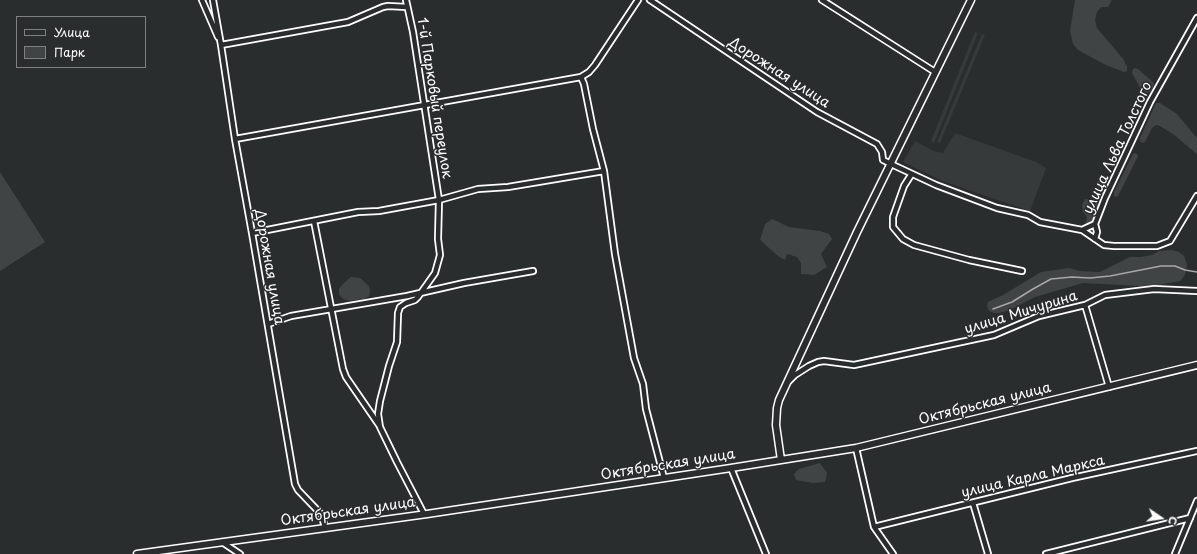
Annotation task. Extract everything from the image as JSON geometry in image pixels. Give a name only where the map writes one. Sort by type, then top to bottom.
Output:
[{"type":"street","points":[[202,0],[222,45],[348,22],[383,7],[407,7]]},
{"type":"street","name":"Дорожная улица","points":[[213,0],[222,45],[235,139],[295,484],[298,490],[321,514],[325,527]]},
{"type":"street","name":"1-й Парковый переулок","points":[[406,0],[425,104],[439,200],[438,239],[440,255],[435,273],[421,293]]},
{"type":"street","points":[[235,139],[581,77],[589,72],[595,65],[638,0]]},
{"type":"street","name":"Дорожная улица","points":[[650,0],[817,112],[877,144],[882,152],[883,160],[891,164]]},
{"type":"street","points":[[822,0],[935,72]]},
{"type":"street","points":[[781,460],[776,425],[776,414],[779,400],[857,232],[971,0]]},
{"type":"street","name":"улица Льва Толстого","points":[[891,164],[936,185],[997,208],[1028,215],[1040,222],[1082,230],[1095,224],[1105,198],[1150,102],[1197,18]]},
{"type":"street","points":[[581,77],[584,84],[593,129],[604,171],[615,254],[634,358],[643,384],[646,408],[664,478]]},
{"type":"street","points":[[252,233],[358,212],[379,211],[439,200],[478,189],[508,187],[604,171]]},
{"type":"street","points":[[912,175],[904,186],[893,217],[893,227],[903,239],[914,245],[970,260],[1022,271]]},
{"type":"street","points":[[1082,230],[1104,245],[1157,246],[1170,241],[1197,196]]},
{"type":"street","points":[[314,221],[344,373],[380,427],[424,514]]},
{"type":"street","points":[[1095,224],[1097,232],[1095,239]]},
{"type":"street","points":[[268,324],[291,316],[421,293],[532,271]]},
{"type":"street","name":"улица Мичурина","points":[[786,384],[795,375],[818,362],[824,361],[854,365],[994,335],[1039,316],[1085,305],[1105,295],[1154,289],[1197,291]]},
{"type":"street","points":[[380,427],[378,414],[389,366],[397,342],[398,313],[400,307],[415,300],[421,293]]},
{"type":"street","points":[[1085,305],[1109,387]]},
{"type":"street","name":"Октябрьская улица","points":[[137,554],[424,514],[856,448],[1197,365]]},
{"type":"street","points":[[856,448],[874,527],[893,554]]},
{"type":"street","name":"улица Карла Маркса","points":[[874,527],[1072,478],[1197,451]]},
{"type":"street","points":[[731,468],[766,554]]},
{"type":"street","points":[[1175,554],[1197,501]]},
{"type":"street","points":[[973,503],[988,554]]},
{"type":"street","points":[[1046,554],[1190,518]]},
{"type":"street","points":[[222,542],[240,554]]},
{"type":"shaded area","points":[[975,32],[978,33],[934,143],[931,141]]},
{"type":"shaded area","points":[[982,34],[985,35],[940,143],[937,142]]},
{"type":"shaded area","points":[[955,133],[1036,162],[1046,168],[1030,211],[945,182],[903,162],[915,141],[934,151],[943,153]]},
{"type":"green space","points":[[1075,0],[1112,0],[1108,7],[1101,7],[1097,12],[1095,20],[1097,28],[1124,60],[1127,71],[1124,72],[1106,65],[1078,50],[1073,44],[1070,31]]},
{"type":"green space","points":[[1135,68],[1154,83],[1150,92],[1146,93],[1140,88],[1132,73],[1133,69]]},
{"type":"green space","points":[[1156,103],[1160,103],[1177,114],[1197,138],[1197,154],[1173,134],[1156,125],[1152,128],[1145,142],[1142,143],[1140,141]]},
{"type":"green space","points":[[1136,153],[1138,156],[1118,196],[1116,197],[1114,196],[1114,192],[1133,154]]},
{"type":"green space","points":[[0,172],[45,242],[0,271]]},
{"type":"green space","points":[[1100,176],[1112,176],[1102,197],[1093,222],[1085,226],[1087,217],[1083,212],[1082,205],[1085,199],[1094,200],[1099,189],[1096,184]]},
{"type":"green space","points":[[772,219],[789,227],[820,231],[829,234],[832,239],[821,254],[827,267],[814,275],[801,274],[801,263],[797,257],[787,254],[785,260],[778,256],[760,240],[765,224]]},
{"type":"green space","points":[[1172,250],[1179,252],[1184,256],[1187,265],[1185,275],[1180,281],[1158,285],[1140,286],[1083,283],[1035,297],[1010,310],[999,313],[989,311],[987,306],[988,302],[1003,295],[1041,272],[1069,268],[1080,271],[1100,272],[1130,257],[1141,257],[1152,255],[1159,251]]},
{"type":"green space","points":[[351,277],[360,278],[369,286],[369,296],[364,299],[350,301],[343,299],[339,294],[339,289]]},
{"type":"green space","points":[[820,463],[827,473],[825,482],[813,483],[796,480],[794,474],[799,469]]},
{"type":"waterway","points":[[993,309],[1012,302],[1051,279],[1110,276],[1161,266],[1175,266],[1185,270],[1197,272]]}]
